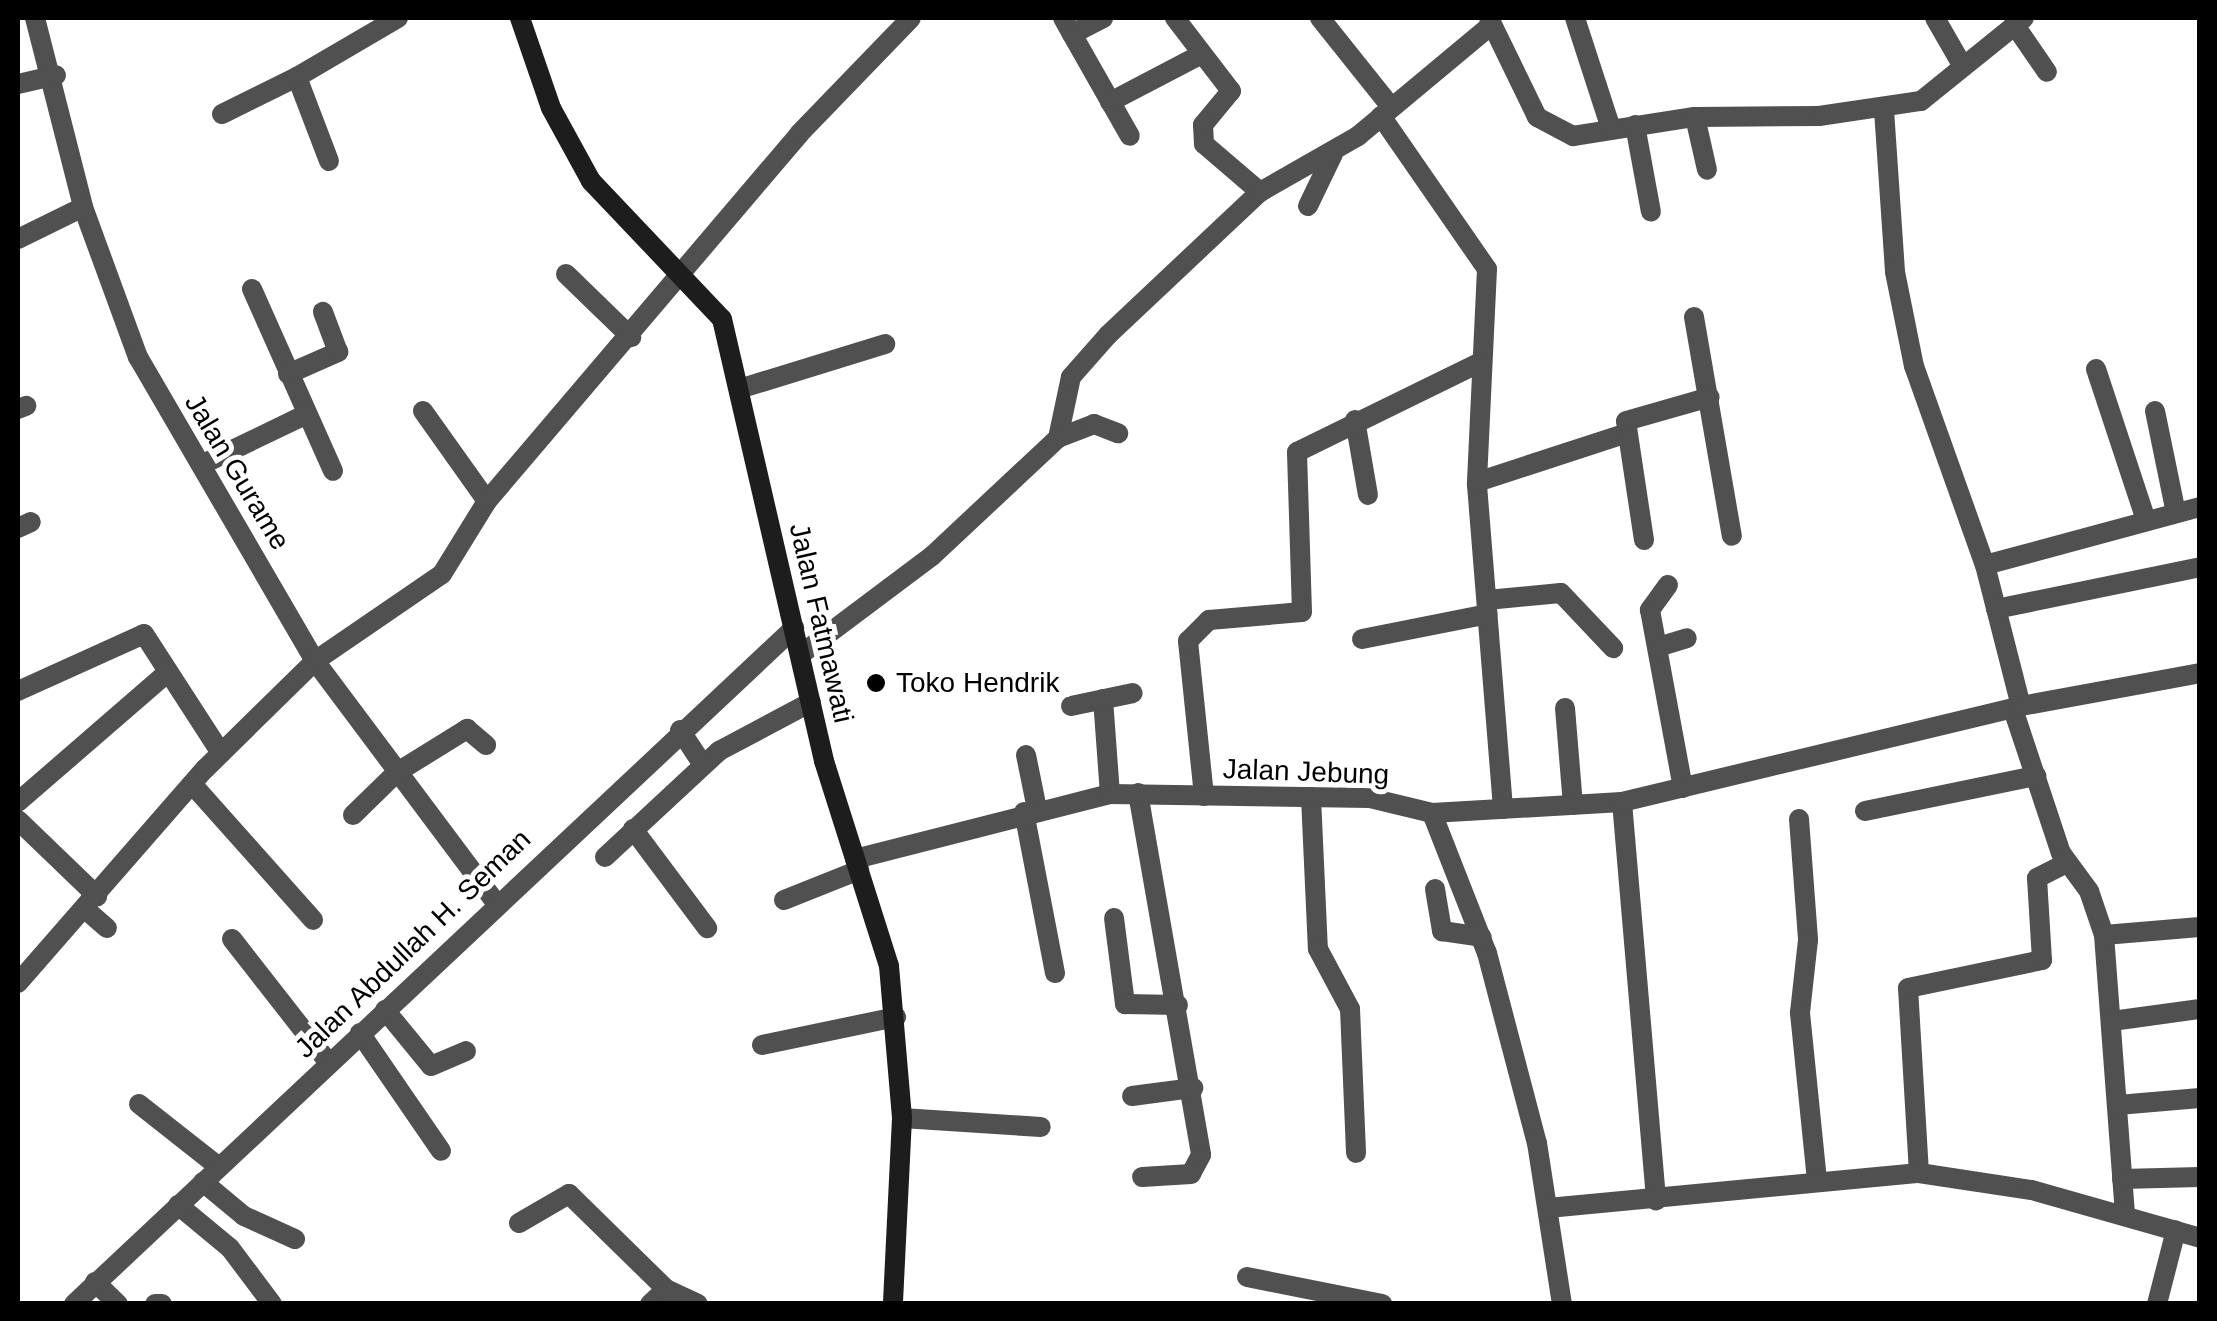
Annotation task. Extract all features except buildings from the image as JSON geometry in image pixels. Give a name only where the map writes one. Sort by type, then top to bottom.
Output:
[{"type":"street","name":"Jalan Gurame","points":[[35,18],[56,74],[83,207],[138,357],[315,661],[496,904]]},
{"type":"street","points":[[222,114],[398,18]]},
{"type":"street","name":"Jalan Fatmawati","points":[[520,18],[570,150],[722,319],[811,702],[896,1017],[902,1118],[893,1304]]},
{"type":"street","points":[[18,983],[192,784],[315,661],[433,584],[487,501],[682,279],[799,134],[911,18]]},
{"type":"street","points":[[1103,18],[1068,26],[1130,136]]},
{"type":"street","points":[[1174,18],[1198,56],[1231,96],[1203,124],[1202,140],[1260,192]]},
{"type":"street","points":[[1320,18],[1484,256],[1477,482],[1503,809]]},
{"type":"street","points":[[1575,18],[1611,129]]},
{"type":"street","points":[[1935,18],[1962,65]]},
{"type":"street","points":[[1058,438],[1082,363],[1260,192],[1333,154],[1490,21],[1547,128],[1573,136],[1695,116],[1884,110],[1939,91],[1962,65],[2019,21],[2046,72]]},
{"type":"street","points":[[1110,102],[1198,56]]},
{"type":"street","points":[[18,84],[56,74]]},
{"type":"street","points":[[297,76],[328,161]]},
{"type":"street","points":[[1884,110],[1895,272],[1914,366],[1985,565],[2036,776],[2067,864],[2089,890],[2104,935],[2125,1212]]},
{"type":"street","points":[[1695,116],[1707,170]]},
{"type":"street","points":[[1635,125],[1651,212]]},
{"type":"street","points":[[1308,206],[1333,154]]},
{"type":"street","points":[[18,239],[83,207]]},
{"type":"street","points":[[566,274],[631,337]]},
{"type":"street","points":[[252,290],[333,471]]},
{"type":"street","points":[[288,374],[338,352],[324,312]]},
{"type":"street","points":[[1694,317],[1732,536]]},
{"type":"street","points":[[738,389],[885,344]]},
{"type":"street","points":[[1204,796],[1188,640],[1209,620],[1300,615],[1292,464],[1300,448],[1478,363]]},
{"type":"street","points":[[2096,369],[2145,518]]},
{"type":"street","points":[[1644,540],[1626,434],[1633,415],[1710,397]]},
{"type":"street","points":[[423,410],[487,501]]},
{"type":"street","points":[[2155,411],[2176,513]]},
{"type":"street","points":[[200,465],[305,414]]},
{"type":"street","points":[[1355,420],[1368,495]]},
{"type":"street","points":[[800,655],[932,556],[1058,438],[1094,424],[1118,433]]},
{"type":"street","points":[[1477,482],[1626,434]]},
{"type":"street","points":[[1985,565],[2145,518],[2200,507]]},
{"type":"street","points":[[1996,610],[2200,566]]},
{"type":"street","points":[[1668,585],[1650,604],[1682,788]]},
{"type":"street","points":[[1362,639],[1560,593],[1614,648]]},
{"type":"street","name":"Jalan Abdullah H. Seman","points":[[74,1304],[680,730],[794,628]]},
{"type":"street","points":[[18,691],[138,634],[150,637],[221,753]]},
{"type":"street","points":[[1658,646],[1687,638]]},
{"type":"street","points":[[21,790],[168,672]]},
{"type":"street","name":"Jalan Jebung","points":[[784,900],[857,864],[1031,811],[1110,794],[1398,801],[1432,813],[1622,802],[2018,709],[2199,676]]},
{"type":"street","points":[[1071,706],[1133,693]]},
{"type":"street","points":[[1103,699],[1110,794]]},
{"type":"street","points":[[606,857],[703,766],[811,702]]},
{"type":"street","points":[[1565,708],[1573,805]]},
{"type":"street","points":[[353,815],[396,774],[467,729],[486,745]]},
{"type":"street","points":[[680,730],[703,766]]},
{"type":"street","points":[[1026,755],[1056,973]]},
{"type":"street","points":[[1865,811],[2036,776]]},
{"type":"street","points":[[192,784],[314,920]]},
{"type":"street","points":[[1138,793],[1193,1088],[1199,1168],[1142,1176]]},
{"type":"street","points":[[1311,797],[1318,949],[1350,1010],[1356,1153]]},
{"type":"street","points":[[1622,802],[1656,1201]]},
{"type":"street","points":[[1432,813],[1482,937],[1548,1208],[1562,1304]]},
{"type":"street","points":[[1798,819],[1808,940],[1800,1013],[1817,1181]]},
{"type":"street","points":[[18,820],[91,902],[108,928]]},
{"type":"street","points":[[633,829],[708,928]]},
{"type":"street","points":[[1919,1172],[1908,988],[2042,960],[2037,878],[2067,864]]},
{"type":"street","points":[[1435,890],[1442,932],[1482,937]]},
{"type":"street","points":[[1114,918],[1125,1004],[1178,1005]]},
{"type":"street","points":[[2104,935],[2200,927]]},
{"type":"street","points":[[232,939],[329,1063]]},
{"type":"street","points":[[2112,1021],[2200,1009]]},
{"type":"street","points":[[385,1010],[432,1066],[466,1052]]},
{"type":"street","points":[[762,1045],[896,1017]]},
{"type":"street","points":[[360,1034],[441,1151]]},
{"type":"street","points":[[1132,1096],[1193,1088]]},
{"type":"street","points":[[2118,1104],[2200,1098]]},
{"type":"street","points":[[139,1104],[211,1175],[244,1216],[295,1239]]},
{"type":"street","points":[[902,1118],[1041,1127]]},
{"type":"street","points":[[1548,1208],[1656,1201],[1919,1172],[2125,1212],[2200,1238]]},
{"type":"street","points":[[2122,1179],[2200,1177]]},
{"type":"street","points":[[519,1222],[569,1194],[666,1289],[698,1304]]},
{"type":"street","points":[[178,1205],[230,1248],[272,1304]]},
{"type":"street","points":[[2157,1304],[2176,1230]]},
{"type":"street","points":[[1247,1277],[1382,1304]]},
{"type":"street","points":[[95,1282],[118,1304]]},
{"type":"street","points":[[650,1304],[666,1289]]},
{"type":"place","name":"Toko Hendrik","points":[[876,683]]}]
